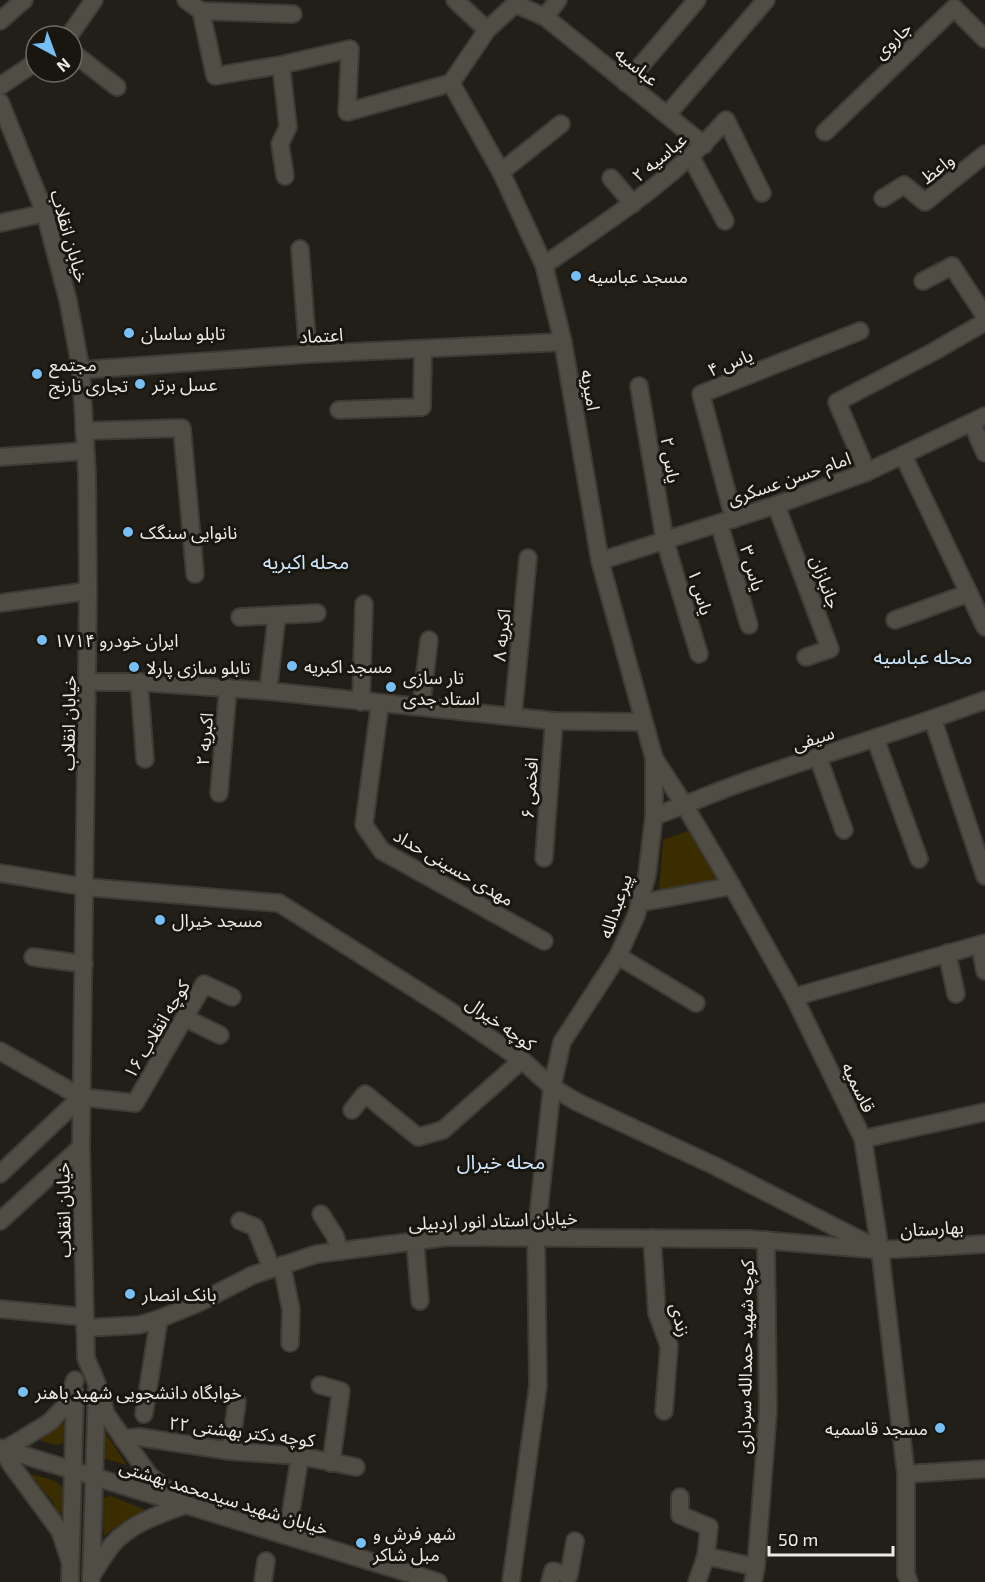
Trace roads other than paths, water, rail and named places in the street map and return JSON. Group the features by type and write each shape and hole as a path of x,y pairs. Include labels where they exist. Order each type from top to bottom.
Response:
{"street":[{"path":"0,21 24,0"},
{"path":"77,24 94,0"},
{"path":"186,0 201,11 294,14"},
{"path":"455,0 487,30"},
{"path":"545,17 558,0"},
{"path":"626,83 697,0"},
{"name":"عباسیه ۲","path":"667,115 766,0"},
{"name":"عباسیه","path":"451,83 487,30 515,4 545,17 705,145"},
{"name":"جاروی","path":"825,132 954,8 985,39"},
{"path":"201,11 215,76 281,65 350,49 347,112 451,83"},
{"path":"84,61 117,87"},
{"path":"281,65 288,128 280,144 285,176"},
{"path":"0,86 24,70"},
{"name":"امیریه","path":"451,83 501,172 544,265 563,342 600,561 643,722"},
{"name":"خیابان انقلاب","path":"0,102 45,213 68,300 81,370 86,451 88,591 86,887 81,1097 86,1358"},
{"name":"عباسیه ۲","path":"544,265 633,204 705,145 726,120 762,193"},
{"path":"501,172 561,124"},
{"name":"واعظ","path":"883,198 904,185 926,202 985,154"},
{"path":"691,157 725,221"},
{"path":"611,178 633,204"},
{"path":"0,223 45,213"},
{"path":"300,249 308,354"},
{"path":"922,281 952,266 985,316"},
{"path":"867,472 837,402 985,322"},
{"name":"یاس ۴","path":"727,521 701,394 860,331"},
{"name":"اعتماد","path":"81,370 308,354 563,342"},
{"path":"339,410 422,407 423,349"},
{"name":"یاس ۲","path":"639,386 665,541"},
{"path":"979,420 985,453"},
{"name":"امام حسن عسکری","path":"600,561 776,505 867,472 979,420"},
{"path":"84,431 183,428 195,574"},
{"path":"0,458 86,451"},
{"path":"903,455 985,627"},
{"name":"جانبازان","path":"776,505 830,649 806,657"},
{"name":"یاس ۳","path":"727,521 749,625"},
{"name":"یاس ۱","path":"665,541 699,654"},
{"name":"اکبریه ۸","path":"513,715 528,558"},
{"path":"0,603 88,591"},
{"path":"895,620 969,593"},
{"path":"361,702 364,604"},
{"path":"240,617 317,613"},
{"path":"268,692 277,615"},
{"path":"421,707 429,640"},
{"path":"88,682 139,682 228,688 513,715 554,721 643,722"},
{"path":"139,682 146,759"},
{"name":"اکبریه ۲","path":"219,794 228,688"},
{"name":"سیفی","path":"654,816 749,780 933,720 985,700"},
{"name":"مهدی حسینی حداد","path":"380,703 364,825 382,851 544,941"},
{"path":"933,720 985,876"},
{"name":"افخمی ۶","path":"544,858 554,721"},
{"name":"پیرعبدالله","path":"511,1582 538,1386 536,1236 552,1087 562,1041 618,956 633,923 647,875 654,816 654,758 643,722"},
{"path":"875,738 919,859"},
{"path":"818,757 844,830"},
{"name":"قاسمیه","path":"654,758 732,886 794,997 863,1139 880,1250 906,1474 906,1574 909,1582"},
{"name":"کوچه خیرال","path":"0,873 86,887 279,903 447,1009 522,1060 552,1087 577,1102 715,1166 880,1250"},
{"path":"639,903 732,886"},
{"path":"794,997 982,944 985,970"},
{"path":"947,953 956,994"},
{"path":"618,956 696,1002"},
{"path":"33,957 84,964"},
{"name":"کوچه انقلاب ۱۶","path":"81,1097 135,1103 204,984 232,997"},
{"path":"185,1018 220,1035"},
{"path":"0,1051 81,1097 0,1174"},
{"path":"352,1110 365,1094 418,1137 442,1130 522,1060"},
{"path":"863,1139 985,1112"},
{"path":"0,1221 81,1147"},
{"path":"321,1214 335,1236 340,1251"},
{"path":"240,1221 255,1227 277,1267 291,1310 290,1343"},
{"name":"خیابان استاد انور اردبیلی","path":"0,1309 85,1322 139,1325 198,1303 253,1275 317,1254 447,1237 536,1236 766,1240 880,1250"},
{"name":"زندی","path":"652,1238 657,1313 669,1346 664,1411"},
{"path":"415,1240 420,1301"},
{"name":"کوچه شهید حمدالله سرداری","path":"754,1574 768,1412 766,1240"},
{"name":"بهارستان","path":"880,1250 985,1244"},
{"path":"144,1414 159,1319"},
{"path":"70,1561 60,1531 2,1449 50,1422 67,1404 86,1358"},
{"path":"86,1358 106,1414 123,1440 149,1475 185,1505 127,1530 112,1545 91,1579"},
{"path":"70,1582 75,1380"},
{"path":"91,1579 97,1384"},
{"path":"320,1385 341,1391 331,1463"},
{"path":"230,1451 237,1402"},
{"name":"کوچه دکتر بهشتی ۲۲","path":"123,1440 139,1437 230,1451 300,1456 356,1467"},
{"name":"خیابان شهید سیدمحمد بهشتی","path":"2,1449 438,1582"},
{"path":"287,1536 300,1456"},
{"path":"906,1474 985,1469"},
{"path":"680,1497 680,1515 708,1527 706,1556 696,1582"},
{"path":"550,1582 553,1571 569,1575 574,1540"},
{"path":"706,1556 754,1574"},
{"path":"263,1582 266,1561"}],"place":[{"name":"مسجد عباسیه","path":"576,276"},
{"name":"تابلو ساسان","path":"129,333"},
{"name":"مجتمع تجاری نارنج","path":"37,374"},
{"name":"عسل برتر","path":"140,384"},
{"name":"نانوایی سنگک","path":"128,532"},
{"name":"ایران خودرو ۱۷۱۴","path":"42,640"},
{"name":"مسجد اکبریه","path":"292,666"},
{"name":"تابلو سازی پارلا","path":"134,667"},
{"name":"تار سازی استاد جدی","path":"391,687"},
{"name":"مسجد خیرال","path":"160,920"},
{"name":"بانک انصار","path":"130,1294"},
{"name":"خوابگاه دانشجویی شهید باهنر","path":"23,1392"},
{"name":"مسجد قاسمیه","path":"940,1428"},
{"name":"شهر فرش و مبل شاکر","path":"361,1543"}],"district":[{"name":"محله اکبریه","path":"306,561"},
{"name":"محله عباسیه","path":"923,656"},
{"name":"محله خیرال","path":"501,1161"}]}
